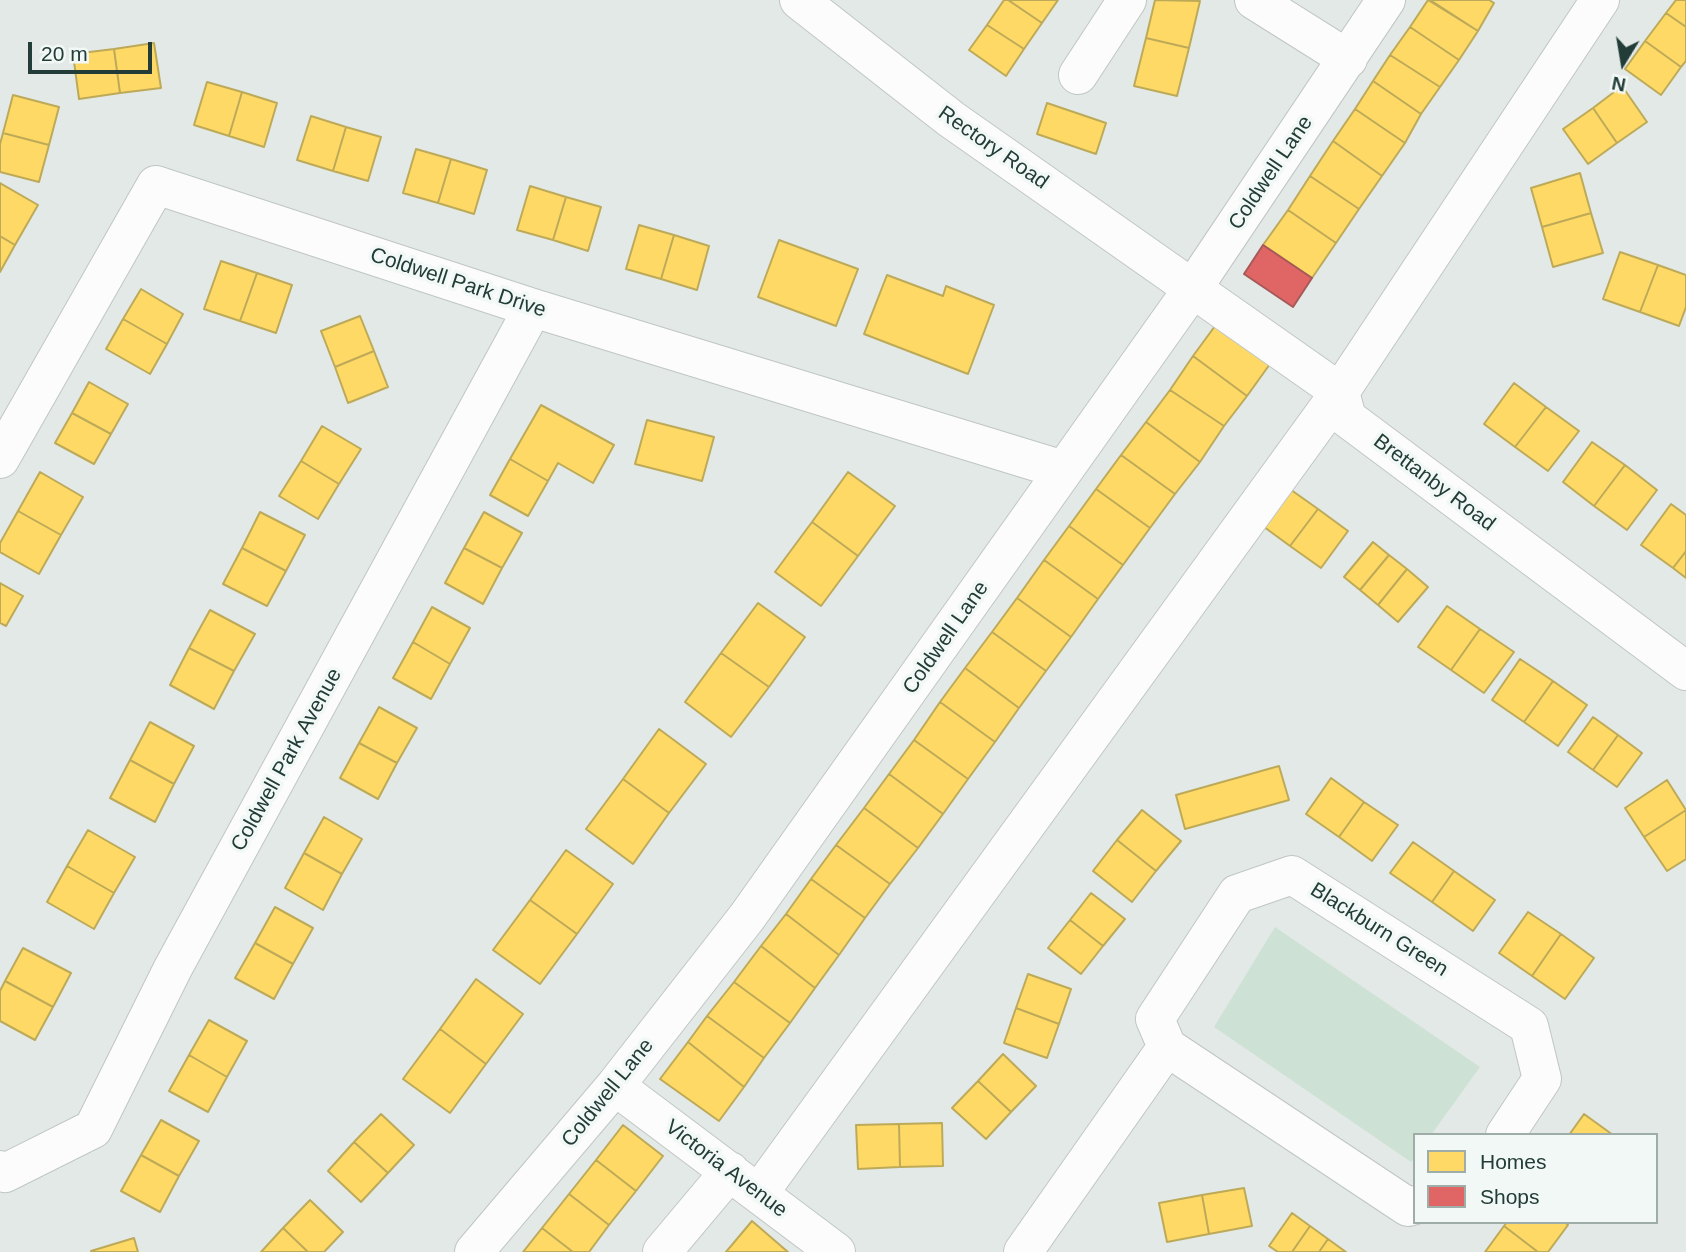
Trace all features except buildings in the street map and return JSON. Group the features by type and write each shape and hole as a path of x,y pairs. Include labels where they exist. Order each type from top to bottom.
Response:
{"street":[{"name":"Rectory Road","path":"799,0 951,119 1194,288"},
{"path":"1078,75 1126,0"},
{"path":"1254,0 1348,58"},
{"name":"Coldwell Lane","path":"474,1252 615,1086 747,917 1194,288 1386,0"},
{"path":"662,1252 744,1182 1340,392 1600,0"},
{"name":"Coldwell Park Drive","path":"0,459 156,185 533,308 1063,470"},
{"name":"Brettanby Road","path":"1194,288 1340,392 1348,418 1686,671"},
{"name":"Coldwell Park Avenue","path":"3,1172 93,1129 173,968 533,308"},
{"name":"Blackburn Green","path":"1167,1047 1155,1019 1237,894 1292,875 1529,1026 1542,1079 1506,1133"},
{"path":"1023,1252 1167,1047 1408,1207 1413,1206"},
{"name":"Victoria Avenue","path":"615,1086 836,1252"}],"green space":[{"path":"1275,927 1480,1067 1432,1133 1413,1133 1411,1162 1214,1027"}]}
